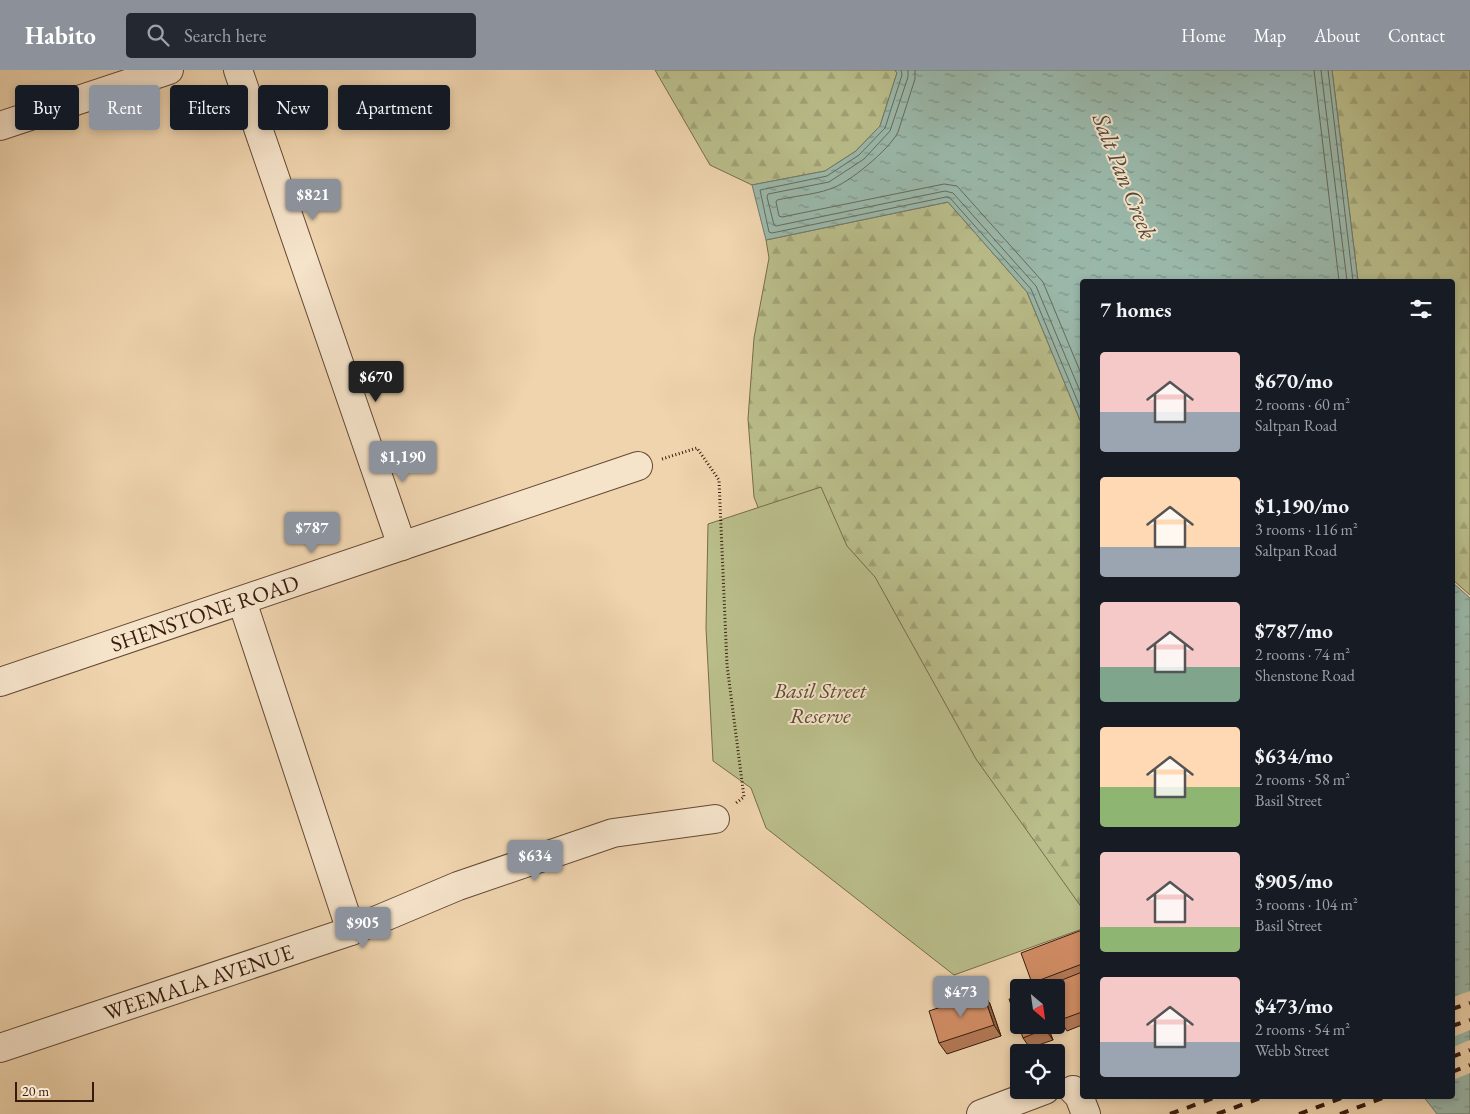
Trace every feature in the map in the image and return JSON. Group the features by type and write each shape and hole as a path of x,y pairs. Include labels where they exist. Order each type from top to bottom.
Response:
{"street":[{"path":"0,126 168,70"},
{"path":"238,70 402,546"},
{"name":"SHENSTONE ROAD","path":"0,682 638,466"},
{"path":"242,601 352,931"},
{"name":"WEEMALA AVENUE","path":"0,1048 352,931 458,886 613,833 715,819"},
{"path":"1071,1087 1080,1099"},
{"path":"981,1114 1021,1099"},
{"path":"1080,1099 1086,1114"}],"path":[{"path":"638,466 697,448 719,480 727,665 744,797 715,819"}],"green space":[{"path":"655,70 895,70 897,73 880,126 856,151 825,171 752,185 710,165"},
{"path":"1332,70 1470,70 1470,595 1455,582 1455,279 1358,279"},
{"path":"948,202 1027,292 1080,420 1080,917 780,563 754,497 748,419 754,338 769,258 766,240"},
{"name":"Basil Street Reserve","path":"821,487 847,546 875,577 976,759 1080,905 1080,930 954,975 766,828 751,788 713,761 706,628 708,524"}],"water":[{"name":"Salt Pan Creek","path":"895,70 1332,70 1358,279 1080,279 1080,420 1027,292 948,202 766,240 752,185 825,171 856,151 880,126 897,73"},
{"path":"1455,585 1470,598 1470,1114 1437,1114 1425,1099 1455,1099"}],"pier":[{"path":"1470,991 1470,1030 1455,1036 1455,996"},
{"path":"1470,1040 1470,1073 1455,1079 1455,1046"}],"building":[{"path":"1080,931 1080,965 1043,979 1031,979 1021,953"},
{"path":"1080,973 1080,1013 1065,1018 1064,979"},
{"path":"983,993 994,1025 939,1043 929,1011"},
{"path":"1022,1034 1033,1034 1023,1038"}],"railway":[{"path":"1455,1008 1470,1003"},
{"path":"1455,1025 1470,1020"},
{"path":"1455,1056 1470,1050"},
{"path":"1455,1071 1470,1065"},
{"path":"1170,1114 1211,1099"},
{"path":"1217,1114 1258,1099"},
{"path":"1299,1114 1339,1099"},
{"path":"1340,1114 1380,1099"}]}
